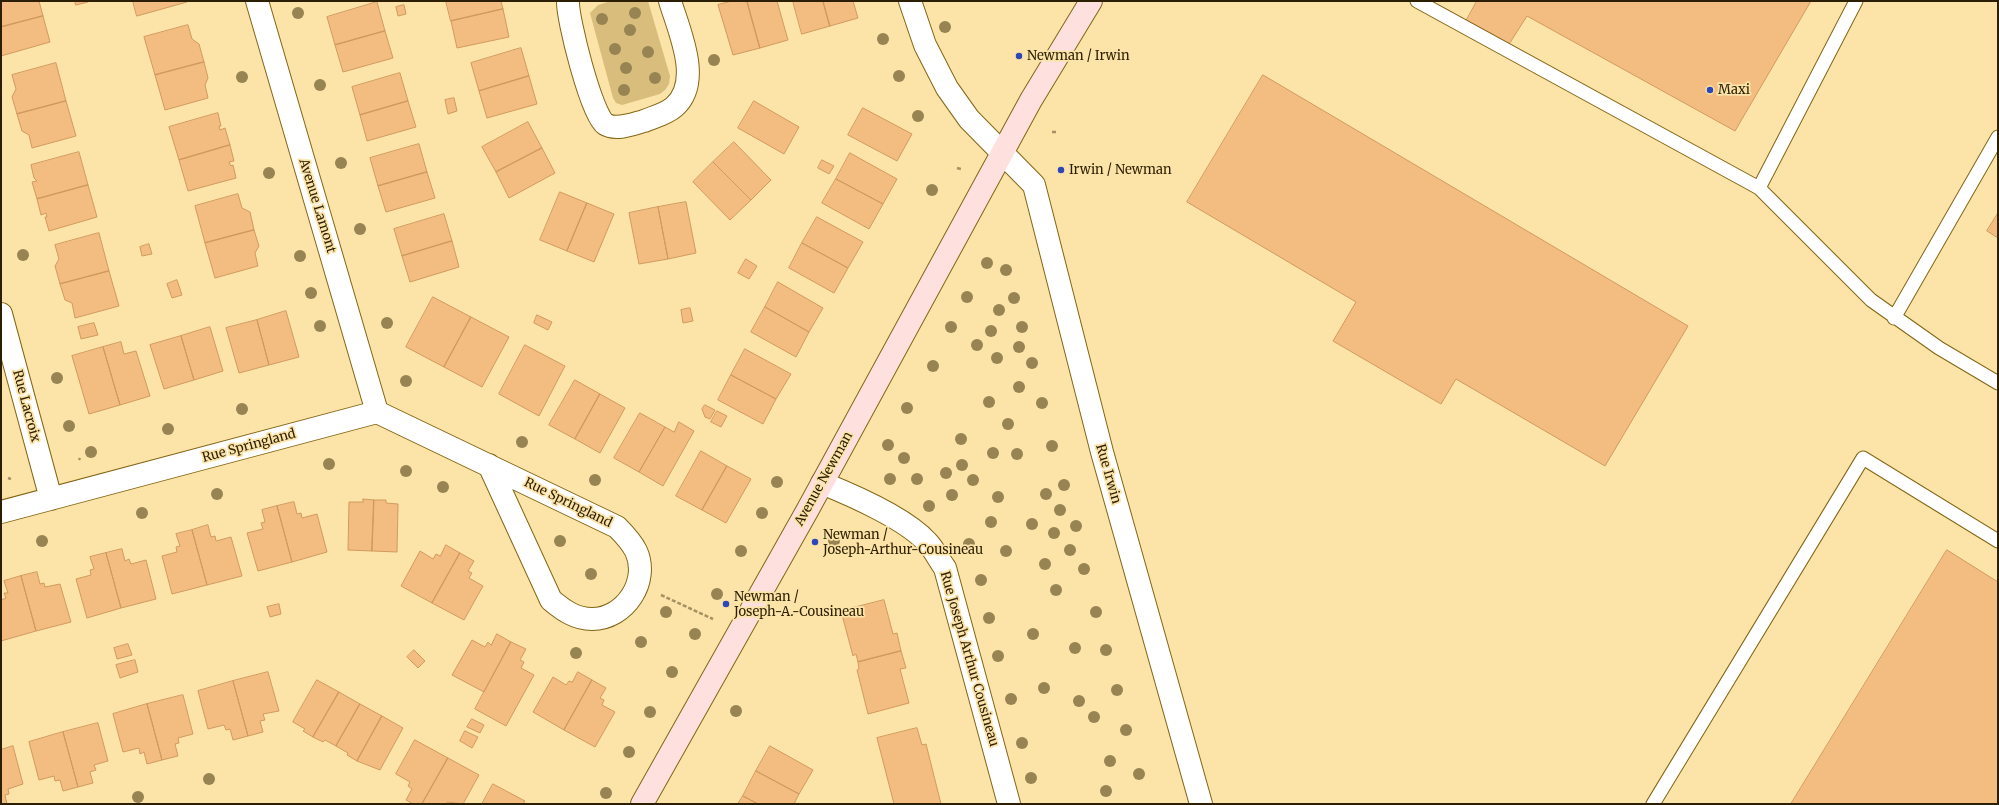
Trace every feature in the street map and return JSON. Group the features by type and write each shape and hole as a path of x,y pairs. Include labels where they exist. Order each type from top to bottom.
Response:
{"street":[{"name":"Avenue Lamont","path":"257,1 377,412"},
{"path":"568,1 567,10 570,26 598,116 606,124 618,127 658,116 674,107 685,92 688,79 686,56 670,1"},
{"name":"Rue Irwin","path":"910,1 926,45 947,88 970,119 1034,186 1102,452 1201,804"},
{"name":"Avenue Newman","path":"642,804 822,482 1031,100 1091,1"},
{"name":"Rue Lacroix","path":"1,314 51,499"},
{"name":"Rue Springland","path":"1,512 377,412 489,465 617,527 631,542 638,558 640,571 638,585 629,601 614,614 592,620 567,613 551,600 489,465"},
{"name":"Rue Joseph Arthur Cousineau","path":"822,482 857,498 904,524 927,542 945,568 1009,804"}],"lane":[{"path":"1417,1 1759,188 1871,300 1894,318 1939,348 1998,384"},
{"path":"1759,188 1856,1"},
{"path":"1894,318 1998,137"},
{"path":"1653,804 1863,458 1998,541"}],"path":[{"path":"957,168 961,169"},
{"path":"660,595 713,619"}],"shaded area":[{"path":"611,1 648,1 670,76 669,84 660,94 622,105 616,103 613,98 590,13 598,5"}],"building":[{"path":"1,1 39,1 43,16 1,27"},
{"path":"75,1 87,1 88,2 76,5"},
{"path":"133,1 187,1 187,2 137,16"},
{"path":"446,1 501,1 503,9 451,21"},
{"path":"732,1 747,1 760,48 733,55 718,5"},
{"path":"747,1 777,1 788,40 760,48"},
{"path":"793,1 823,1 830,26 802,34"},
{"path":"823,1 853,1 858,18 830,26"},
{"name":"Maxi","path":"1477,1 1811,1 1735,131 1527,16 1506,49 1464,25"},
{"path":"377,2 385,31 335,45 327,17"},
{"path":"404,5 406,14 398,16 396,7"},
{"path":"503,9 509,37 457,48 451,21"},
{"path":"43,16 50,42 1,56 1,27"},
{"path":"188,25 192,39 199,44 204,62 155,75 144,37"},
{"path":"385,31 393,58 343,72 335,45"},
{"path":"521,48 529,76 479,91 471,63"},
{"path":"204,62 208,78 205,85 208,98 165,110 155,75"},
{"path":"56,63 66,101 17,114 12,97 16,89 12,75"},
{"path":"400,73 408,101 360,115 352,87"},
{"path":"1263,75 1688,326 1605,466 1456,379 1441,404 1333,341 1356,302 1187,202"},
{"path":"529,76 537,104 487,118 479,91"},
{"path":"454,98 457,111 448,114 445,100"},
{"path":"66,101 76,136 32,148 29,135 22,131 17,114"},
{"path":"408,101 416,127 367,141 360,115"},
{"path":"754,101 799,127 784,154 738,128"},
{"path":"863,108 912,134 897,161 848,135"},
{"path":"218,113 221,126 219,126 220,130 225,128 230,145 179,160 169,127"},
{"path":"528,122 542,148 496,172 482,147"},
{"path":"734,142 771,180 751,200 713,162"},
{"path":"419,144 427,172 378,186 370,158"},
{"path":"230,145 234,161 229,162 231,166 233,165 236,178 188,191 179,160"},
{"path":"542,148 555,173 509,198 496,172"},
{"path":"79,152 88,185 37,199 32,182 37,181 34,178 31,165"},
{"path":"850,153 897,179 883,204 836,179"},
{"path":"822,160 834,166 829,174 818,168"},
{"path":"713,162 751,200 730,220 693,182"},
{"path":"427,172 435,198 386,212 378,186"},
{"path":"836,179 883,204 869,229 822,203"},
{"path":"88,185 97,217 49,231 45,217 47,217 46,213 41,215 37,199"},
{"path":"560,192 587,203 567,251 540,240"},
{"path":"238,194 242,208 250,212 254,230 205,243 195,206"},
{"path":"686,202 696,253 668,259 658,207"},
{"path":"587,203 614,214 594,262 567,251"},
{"path":"658,207 668,259 639,264 629,213"},
{"path":"1998,213 1998,238 1987,231"},
{"path":"444,214 452,241 402,256 394,229"},
{"path":"817,217 863,242 848,268 802,243"},
{"path":"254,230 259,246 255,253 258,266 215,278 205,243"},
{"path":"99,233 109,271 60,284 55,266 59,259 55,245"},
{"path":"452,241 459,267 410,282 402,256"},
{"path":"802,243 848,268 834,293 789,268"},
{"path":"149,244 152,254 142,256 140,247"},
{"path":"746,259 757,266 749,279 738,273"},
{"path":"109,271 119,306 75,318 72,303 65,300 60,284"},
{"path":"177,280 182,295 172,298 167,284"},
{"path":"778,282 823,308 809,332 765,307"},
{"path":"433,297 471,317 444,367 406,347"},
{"path":"765,307 809,332 796,357 751,332"},
{"path":"690,308 693,321 683,323 681,310"},
{"path":"286,311 299,357 269,365 257,320"},
{"path":"537,315 552,322 548,330 534,323"},
{"path":"471,317 509,337 482,387 444,367"},
{"path":"257,320 269,365 239,373 226,328"},
{"path":"94,323 98,335 81,339 78,327"},
{"path":"210,327 223,371 194,380 181,336"},
{"path":"181,336 194,380 164,389 150,345"},
{"path":"121,342 124,354 136,351 150,396 120,405 103,347"},
{"path":"525,345 565,366 539,416 499,394"},
{"path":"103,347 120,405 89,414 72,356"},
{"path":"745,349 791,374 776,399 731,375"},
{"path":"731,375 776,399 763,424 718,400"},
{"path":"575,380 600,394 575,439 549,425"},
{"path":"600,394 625,408 600,453 575,439"},
{"path":"705,405 715,410 710,419 705,417 702,409"},
{"path":"717,411 727,416 721,427 711,422"},
{"path":"640,413 665,427 639,472 614,458"},
{"path":"679,422 694,431 663,486 639,472 665,427 674,432"},
{"path":"701,451 727,466 702,510 676,496"},
{"path":"727,466 751,479 726,523 702,510"},
{"path":"363,499 374,500 372,551 348,550 349,502 363,502"},
{"path":"374,500 386,500 386,503 398,504 397,552 372,551"},
{"path":"294,502 297,514 301,513 302,518 317,514 327,552 292,562 277,506"},
{"path":"277,506 292,562 258,571 247,533 263,529 261,523 265,522 262,510"},
{"path":"208,525 211,537 215,536 216,541 231,537 242,576 207,585 192,530"},
{"path":"192,530 207,585 172,594 162,556 177,552 176,547 180,546 176,534"},
{"path":"446,545 460,553 432,603 401,586 420,551 433,559 436,554 440,556"},
{"path":"122,549 125,561 129,559 131,564 146,560 156,599 121,608 106,553"},
{"path":"1947,550 1998,582 1998,804 1791,804"},
{"path":"106,553 121,608 87,618 76,579 91,575 90,570 94,569 90,557"},
{"path":"460,553 474,561 468,571 472,573 469,578 483,586 464,620 432,603"},
{"path":"37,572 40,584 44,583 45,587 60,584 71,622 36,631 21,576"},
{"path":"21,576 36,631 1,641 1,600 6,598 4,593 8,593 4,581"},
{"path":"884,600 893,634 897,633 901,651 858,662 856,654 853,656 841,611"},
{"path":"279,604 281,614 270,617 267,607"},
{"path":"497,634 511,642 484,692 452,675 472,640 485,647 488,642 491,645"},
{"path":"511,642 526,649 520,660 524,662 521,668 534,675 506,726 475,709"},
{"path":"128,644 132,655 117,659 114,648"},
{"path":"414,650 425,661 418,668 407,657"},
{"path":"901,651 906,668 900,669 909,703 868,714 857,670 859,669 858,662"},
{"path":"135,660 138,672 120,678 116,665"},
{"path":"268,672 279,711 263,714 265,720 260,721 263,732 248,736 233,681"},
{"path":"578,672 592,680 564,730 533,712 553,677 566,685 569,681 572,682"},
{"path":"317,680 339,692 313,737 303,731 305,729 293,722"},
{"path":"592,680 606,688 600,698 604,700 602,705 615,712 595,747 564,730"},
{"path":"233,681 248,736 233,740 230,729 226,730 224,725 208,729 198,691"},
{"path":"339,692 360,704 336,746 325,740 323,742 313,737"},
{"path":"183,695 193,734 178,738 179,743 175,744 178,756 162,760 147,704"},
{"path":"147,704 162,760 147,764 144,752 140,754 139,748 123,752 113,714"},
{"path":"360,704 382,716 357,761 347,755 348,753 336,746"},
{"path":"382,716 403,728 380,770 357,761"},
{"path":"472,719 484,725 480,733 467,727"},
{"path":"98,723 108,761 94,765 96,770 90,772 93,783 78,787 63,732"},
{"path":"917,728 922,745 926,744 941,804 894,804 877,738"},
{"path":"465,731 478,737 472,748 460,741"},
{"path":"63,732 78,787 63,791 60,780 55,781 54,776 39,780 29,742"},
{"path":"415,740 448,758 422,804 413,804 406,800 412,789 408,786 410,782 396,774"},
{"path":"13,746 23,784 8,789 9,794 5,795 7,804 1,804 1,750"},
{"path":"770,746 813,770 799,794 756,771"},
{"path":"448,758 479,775 463,804 447,802 446,804 422,804"},
{"path":"756,771 799,794 794,804 758,804 743,796"},
{"path":"493,784 525,801 523,804 482,804"},
{"path":"743,796 758,804 738,804"}],"place":[{"name":"Newman / Irwin","path":"1019,56"},
{"name":"Maxi","path":"1710,90"},
{"name":"Irwin / Newman","path":"1061,170"},
{"name":"Newman / Joseph-Arthur-Cousineau","path":"815,542"},
{"name":"Newman / Joseph-A.-Cousineau","path":"726,604"}]}
